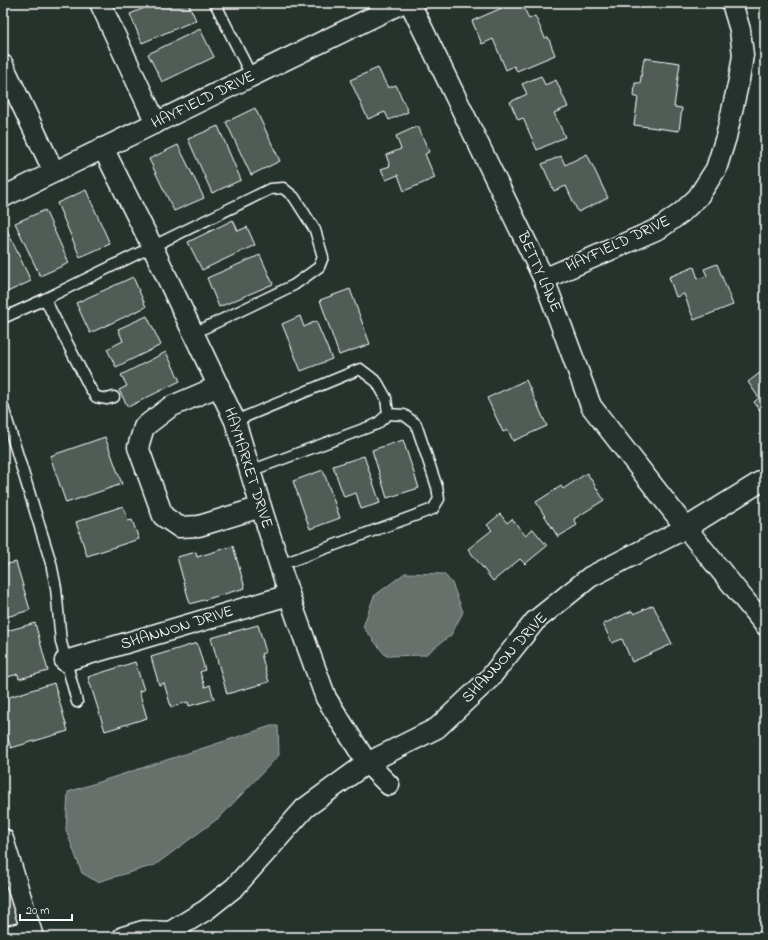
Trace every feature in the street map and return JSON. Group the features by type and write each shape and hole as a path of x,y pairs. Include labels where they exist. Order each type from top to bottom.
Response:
{"street":[{"path":"100,3 156,123"},
{"name":"HAYFIELD DRIVE","path":"3,197 402,3"},
{"name":"BETTY LANE","path":"410,3 544,279 591,406 686,528 765,625"},
{"name":"HAYFIELD DRIVE","path":"544,279 660,228 681,213 698,197 716,169 726,137 739,80 743,55 740,30 732,3"},
{"path":"3,65 54,172"},
{"name":"HAYMARKET DRIVE","path":"103,148 152,246 235,421 289,595 326,698 366,763 389,785"},
{"path":"219,386 170,407 144,427 138,447 163,516 179,527 199,526 261,507"},
{"name":"SHANNON DRIVE","path":"123,937 143,931 168,935 206,910 235,887 305,808 366,763 437,728 489,679 535,621 590,577 686,528 765,479"},
{"name":"SHANNON DRIVE","path":"65,661 289,595"},
{"path":"3,839 32,931"}],"lane":[{"path":"215,3 252,77"},
{"path":"3,318 270,189 283,188 294,198 314,230 323,257 319,267 294,285 194,334"},
{"path":"45,299 96,397 107,399 114,397"},
{"path":"235,421 360,369 377,382 386,398 388,414"},
{"path":"3,407 51,563 56,588 61,642 77,702"},
{"path":"250,471 377,424 388,414 404,415 416,424 437,487 439,499 433,508 280,565"},
{"path":"3,932 32,931"}],"shaded area":[{"path":"405,573 444,574 452,583 463,612 451,635 425,655 386,656 363,627 374,596"},
{"path":"271,726 278,726 279,755 220,817 155,865 97,882 82,873 66,830 68,792"},
{"path":"3,846 31,937 3,937"}],"building":[{"path":"156,3 188,3 196,20 142,43 130,14"},
{"path":"513,3 522,3 529,19 535,16 545,38 548,37 555,55 517,71 514,66 506,70 493,39 482,44 472,21"},
{"path":"200,29 214,57 162,82 148,54"},
{"path":"644,58 680,63 674,107 682,108 679,131 634,125 638,97 634,97 635,83 640,83"},
{"path":"378,68 388,88 396,85 408,112 389,120 385,112 368,119 350,80"},
{"path":"541,76 545,85 556,80 568,107 554,113 565,137 537,150 523,118 518,120 510,102 527,94 522,84"},
{"path":"255,108 280,161 251,175 226,122"},
{"path":"218,126 241,180 212,193 188,139"},
{"path":"418,126 429,152 425,154 435,178 404,191 398,175 386,180 381,169 390,166 386,155 401,149 396,136"},
{"path":"178,145 204,198 174,211 149,159"},
{"path":"587,154 608,198 578,212 566,186 554,191 542,164 561,156 565,165"},
{"path":"86,190 110,244 80,257 57,203"},
{"path":"45,210 69,263 40,276 15,223"},
{"path":"233,220 238,231 247,227 255,245 202,270 188,242"},
{"path":"6,228 31,281 3,294 3,230"},
{"path":"260,255 273,284 219,307 207,278"},
{"path":"717,264 733,305 694,320 684,294 676,297 669,277 694,267 698,279 707,276 704,269"},
{"path":"133,277 146,307 90,333 76,303"},
{"path":"350,289 370,344 339,355 320,300"},
{"path":"147,316 161,345 116,367 107,349 123,341 118,329"},
{"path":"300,316 304,327 316,321 332,359 301,371 282,324"},
{"path":"166,352 180,381 128,407 119,390 127,386 121,375"},
{"path":"765,369 765,417 754,402 759,398 748,382"},
{"path":"526,380 547,426 513,441 508,430 503,432 487,398"},
{"path":"105,437 122,484 66,503 50,456"},
{"path":"403,440 419,488 387,498 372,450"},
{"path":"364,456 380,503 361,509 356,493 344,497 333,466"},
{"path":"323,470 340,518 310,529 293,481"},
{"path":"587,473 604,500 574,519 577,525 558,537 536,502 561,486 563,489"},
{"path":"123,506 128,521 132,520 139,539 87,556 76,522"},
{"path":"500,514 507,523 512,519 525,535 533,529 547,546 525,564 520,559 493,581 468,549 492,530 487,525"},
{"path":"233,546 245,588 190,604 177,557 196,552 197,557"},
{"path":"16,562 30,610 3,618 3,565"},
{"path":"653,605 672,644 632,662 622,639 612,643 603,624 632,611 634,614"},
{"path":"35,623 48,671 19,679 18,674 4,678 5,684 3,684 3,632"},
{"path":"258,625 266,652 261,654 269,682 227,694 211,638"},
{"path":"197,643 205,670 200,672 205,687 210,685 214,699 189,706 188,702 171,707 164,683 159,685 151,657"},
{"path":"135,662 144,690 139,691 147,718 105,731 88,677"},
{"path":"54,683 68,731 11,748 3,724 3,699"}]}
